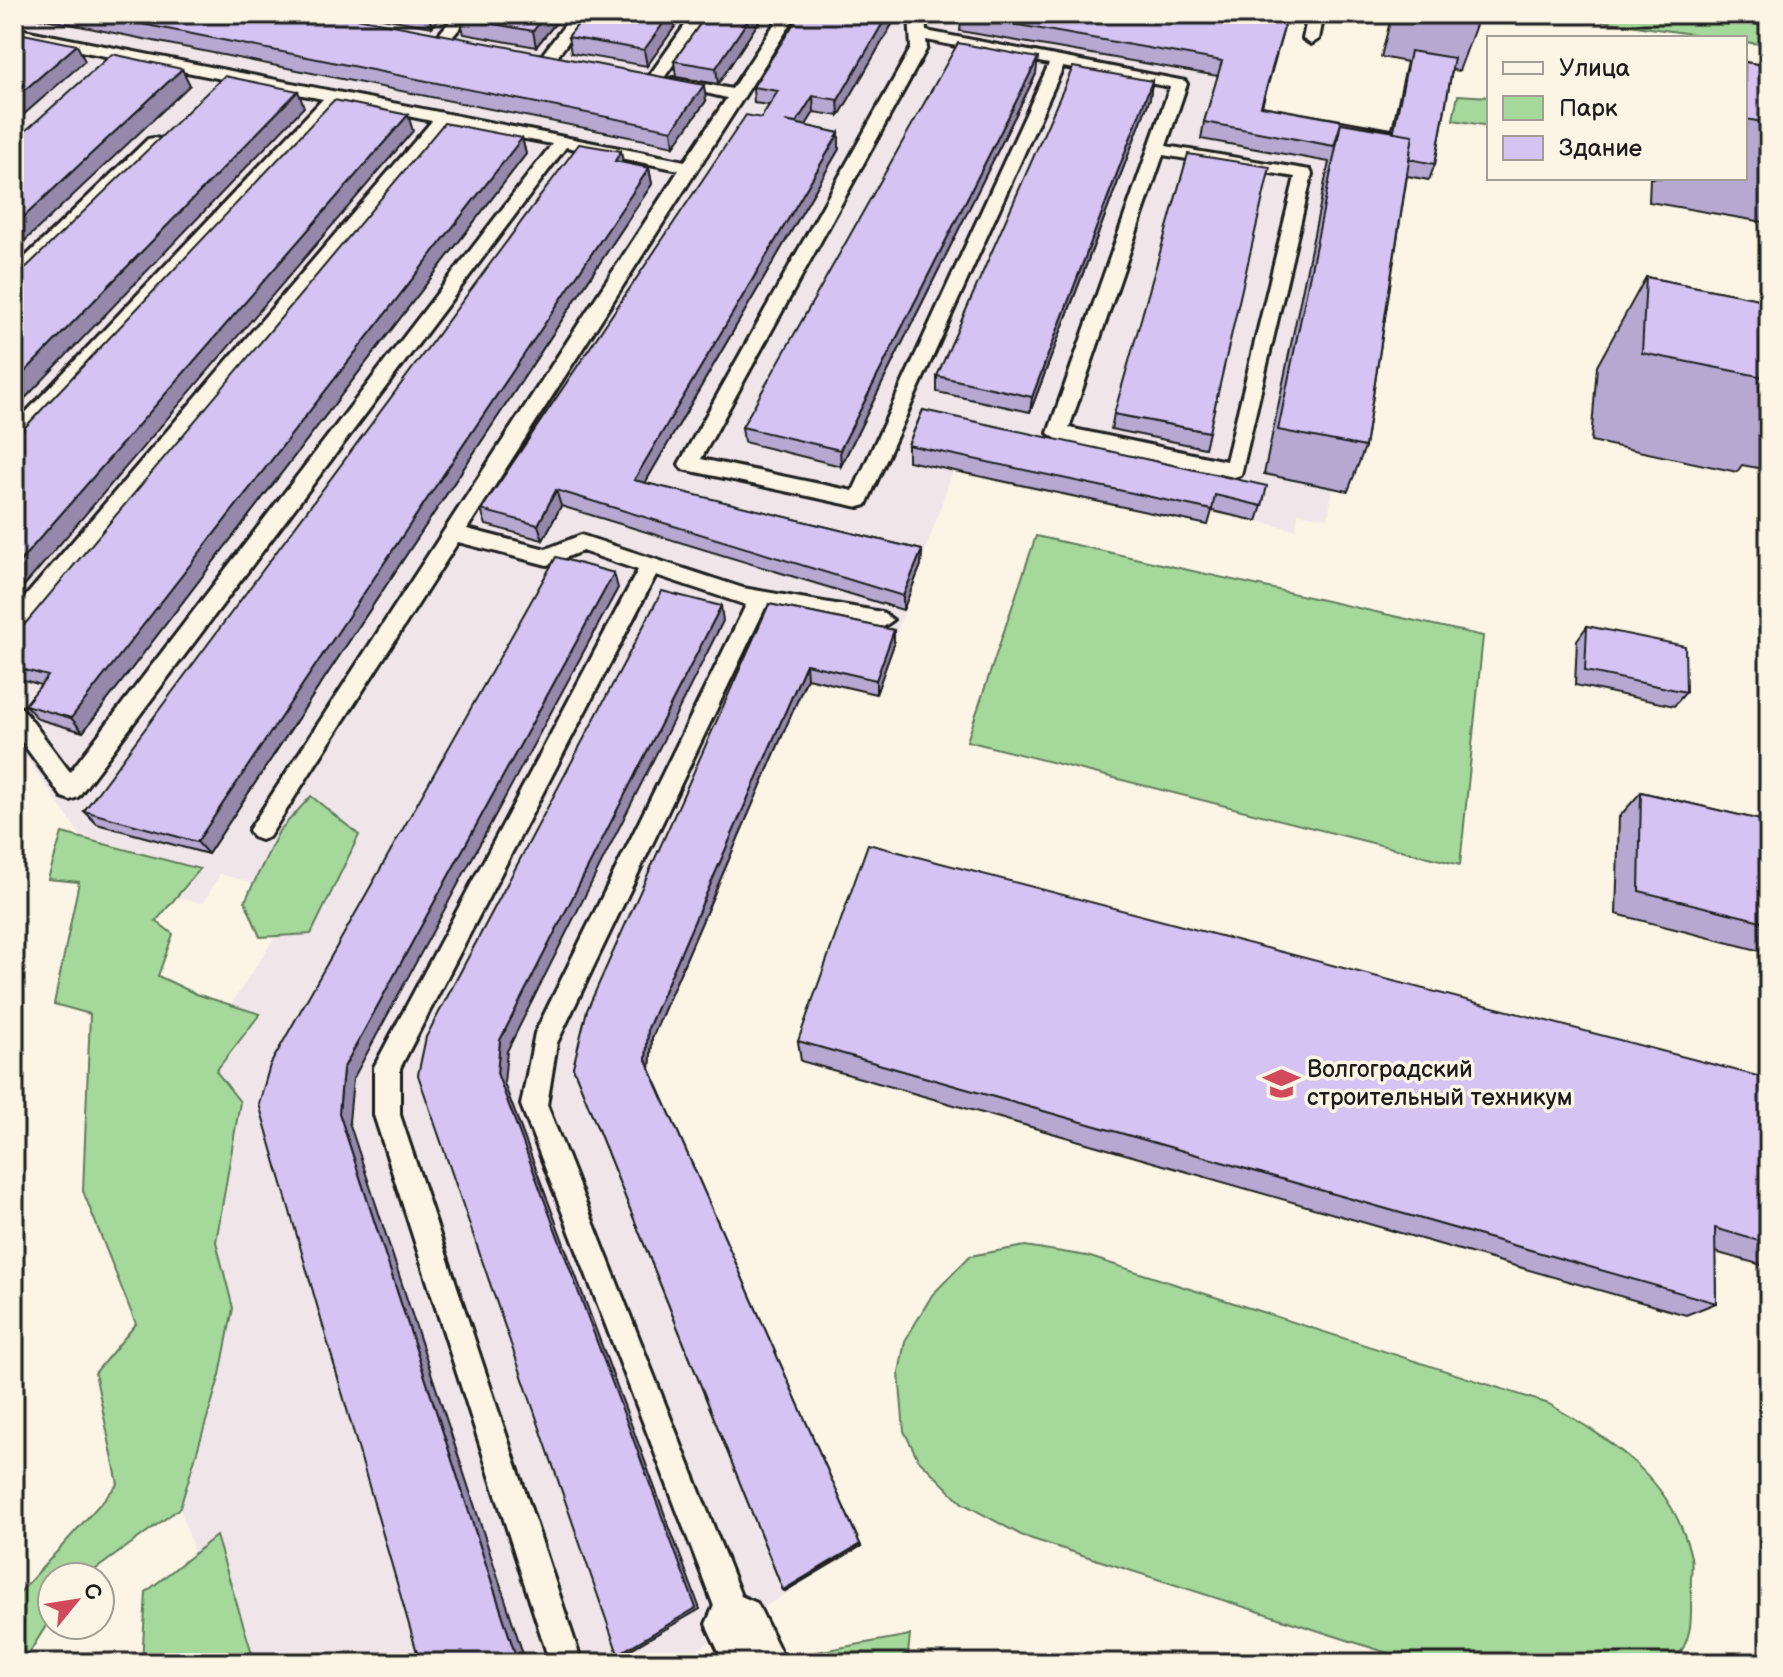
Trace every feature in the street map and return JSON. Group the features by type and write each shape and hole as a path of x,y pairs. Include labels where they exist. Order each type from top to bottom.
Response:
{"lane":[{"path":"442,39 464,14"},
{"path":"547,59 581,14"},
{"path":"701,14 647,78 736,95"},
{"path":"261,830 789,14"},
{"path":"917,14 919,48 689,464 859,500 1058,61"},
{"path":"1311,39 1316,14"},
{"path":"14,33 113,59 219,80 334,97 690,167"},
{"path":"918,34 1179,84 1156,149 1058,433 1234,470 1304,174 1156,149"},
{"path":"14,437 334,97"},
{"path":"15,625 443,118"},
{"path":"14,278 169,128"},
{"path":"14,714 70,790 562,142"},
{"path":"453,533 547,557 581,543 759,599 882,620"},
{"path":"566,1663 387,1115 387,1067 650,566"},
{"path":"746,1644 534,1105 544,1042 759,599"}],"shaded area":[{"path":"14,14 1288,14 1257,122 1389,145 1405,67 1448,74 1429,180 1328,162 1264,473 1333,488 1328,518 1298,513 1296,530 1211,511 1208,525 953,471 876,694 807,679 652,1038 650,1070 861,1546 677,1663 229,1663 180,1508 220,1375 176,1088 290,914 249,882 220,874 203,903 179,898 200,869 81,836 14,741"}],"green space":[{"path":"1553,14 1686,14 1769,26 1769,45 1747,42 1747,36 1705,36"},
{"path":"1458,95 1487,97 1487,126 1453,120"},
{"path":"1036,536 1483,636 1460,865 967,741"},
{"path":"311,796 359,835 311,934 260,937 245,901 279,831"},
{"path":"62,833 200,869 156,921 173,934 158,976 196,994 260,1014 216,1071 240,1102 216,1242 233,1308 220,1375 180,1508 107,1561 48,1561 118,1484 95,1373 136,1324 83,1191 90,1014 54,1004 79,882 48,879"},
{"path":"1025,1246 1087,1256 1549,1404 1573,1418 1637,1465 1670,1505 1682,1530 1692,1561 1690,1627 1674,1663 1419,1663 1023,1536 962,1503 918,1459 904,1431 899,1373 905,1341 932,1295 970,1256"},
{"path":"216,1536 255,1663 142,1663 146,1592"},
{"path":"36,1575 37,1641 23,1663 14,1663 14,1599"},
{"path":"910,1635 907,1663 813,1663 811,1653"}],"building":[{"path":"92,14 336,14 704,85 672,130"},
{"path":"463,14 546,14 533,31 460,18"},
{"path":"586,14 670,14 644,50 568,37"},
{"path":"707,14 752,14 716,68 674,61"},
{"path":"800,14 888,14 838,100 813,96 796,123 785,121 839,133 634,480 922,550 903,596 556,490 538,525 481,510 746,115 761,118 778,91 753,87"},
{"path":"962,14 1288,14 1261,106 1394,130 1410,51 1454,58 1435,164 1409,159 1413,135 1341,123 1334,146 1204,122 1222,61"},
{"path":"14,32 77,45 14,99"},
{"path":"958,43 1038,58 840,450 742,427"},
{"path":"112,54 182,69 14,226 14,141"},
{"path":"1747,62 1769,66 1769,123 1747,119"},
{"path":"1073,67 1152,81 1032,397 937,376"},
{"path":"224,76 298,91 14,383 14,279"},
{"path":"334,100 408,115 14,568 14,439"},
{"path":"444,123 522,138 71,718 25,705 48,676 14,667 14,637"},
{"path":"1341,123 1413,135 1365,447 1278,430"},
{"path":"579,144 621,151 615,161 649,168 197,842 84,811"},
{"path":"1188,154 1270,167 1209,432 1114,414"},
{"path":"1646,277 1769,301 1769,378 1642,353"},
{"path":"923,410 1267,486 1262,506 1215,495 1212,510 908,445"},
{"path":"556,557 614,573 343,1069 339,1113 518,1663 420,1663 259,1104 270,1065"},
{"path":"662,591 721,606 500,1040 497,1073 696,1608 618,1654 418,1075 426,1037"},
{"path":"769,604 894,630 876,680 806,664 648,1028 646,1060 860,1544 783,1590 573,1067 587,1010"},
{"path":"1587,626 1685,646 1686,692 1585,671"},
{"path":"1641,792 1769,822 1769,923 1639,891"},
{"name":"Волгоградский строительный техникум","path":"868,844 1769,1079 1769,1244 1715,1228 1716,1303 798,1041"}],"place":[{"name":"Волгоградский строительный техникум","path":"1281,1083"}]}
